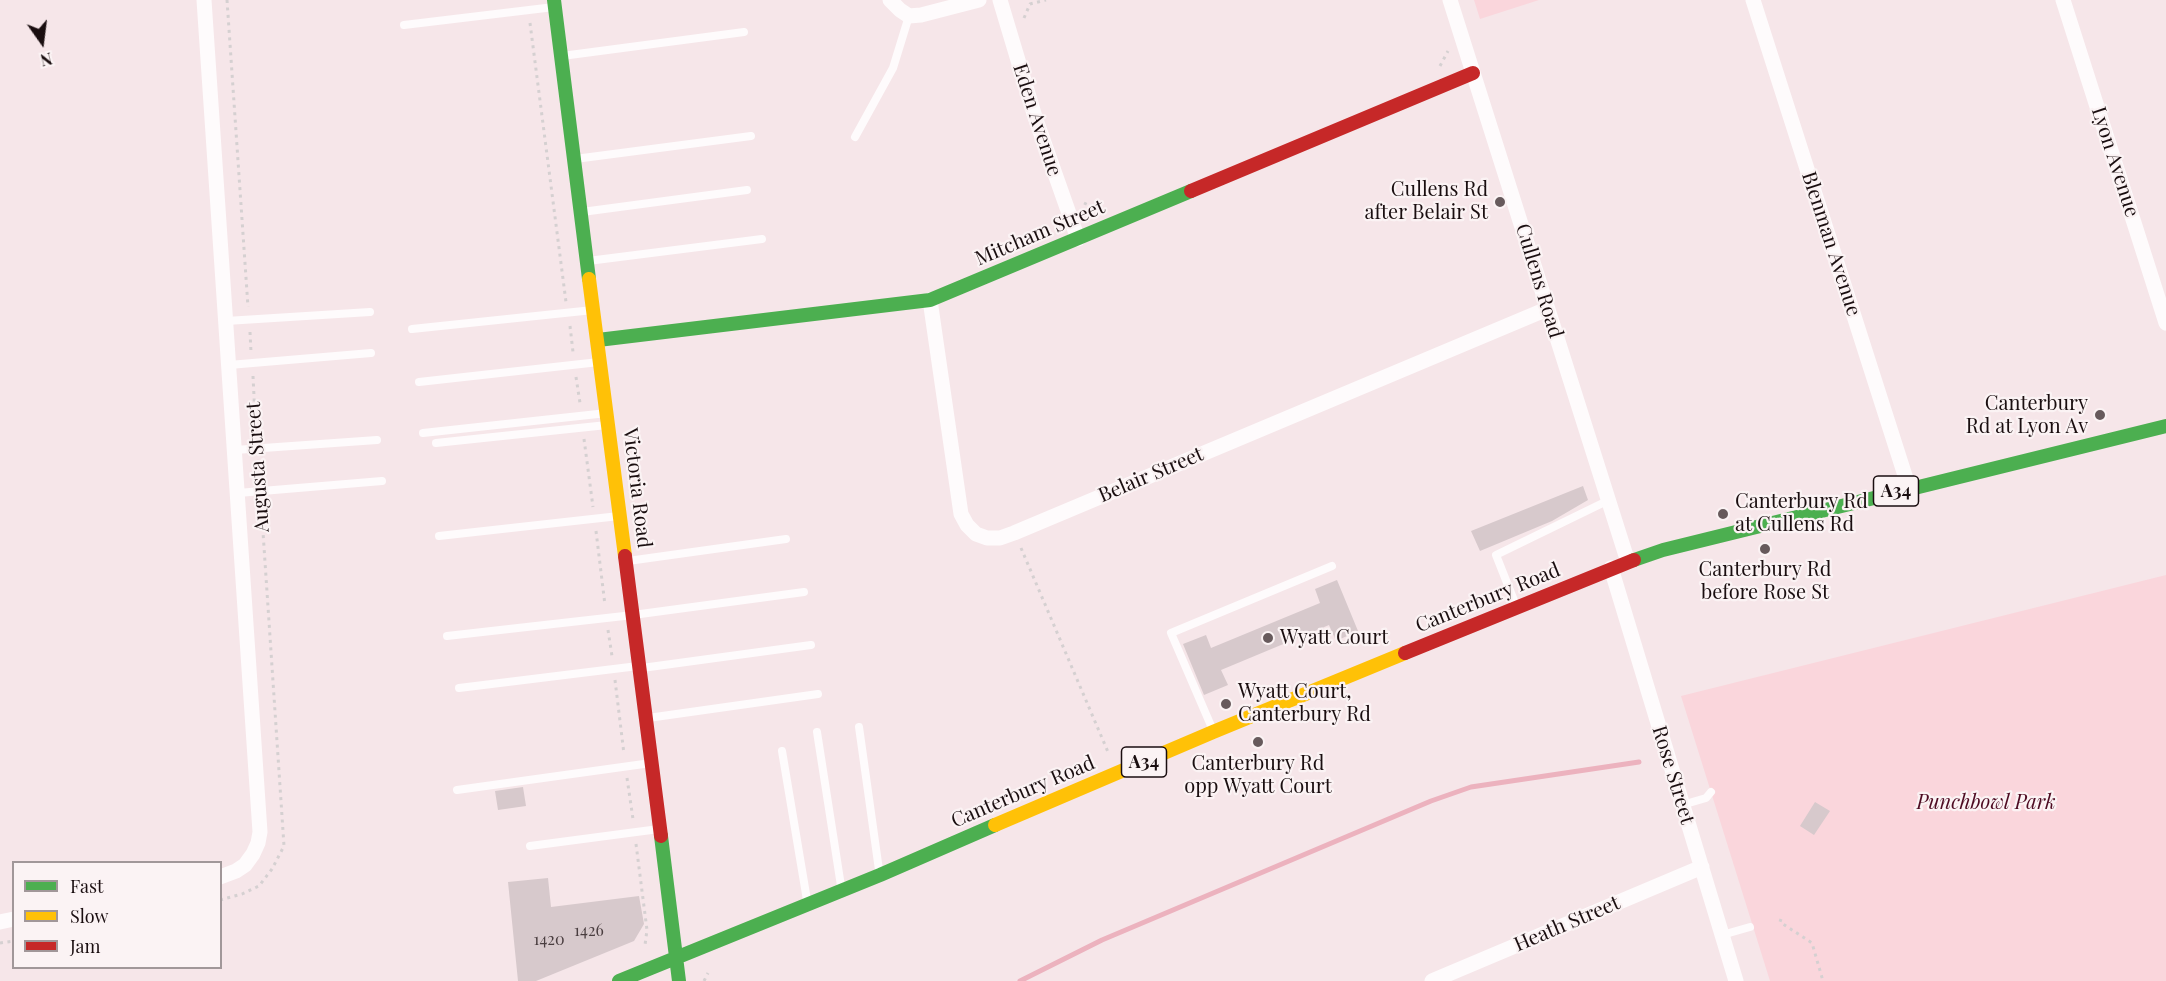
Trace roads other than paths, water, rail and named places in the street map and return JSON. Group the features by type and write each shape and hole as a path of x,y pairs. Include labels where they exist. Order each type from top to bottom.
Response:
{"main road":[{"name":"Victoria Road","path":"555,3 679,981"},
{"name":"Mitcham Street","path":"598,340 930,300 1473,73"},
{"name":"Canterbury Road","path":"619,981 1611,568 1663,550 2166,426"}],"street":[{"name":"Augusta Street","path":"204,0 260,832 258,843 245,865 236,872 222,876"},
{"path":"890,0 909,16 979,0"},
{"name":"Eden Avenue","path":"1000,0 1035,117 1078,239"},
{"name":"Cullens Road","path":"1450,0 1628,562"},
{"name":"Blenman Avenue","path":"1754,0 1909,488"},
{"name":"Lyon Avenue","path":"2063,0 2166,323"},
{"name":"Belair Street","path":"930,300 962,514 967,525 976,534 987,538 1000,538 1014,533 1547,309"},
{"name":"Rose Street","path":"1611,568 1736,981"},
{"name":"Heath Street","path":"1432,981 1702,867"}],"lane":[{"path":"404,25 529,10 555,3"},
{"path":"855,137 893,68 909,16"},
{"path":"561,56 744,32"},
{"path":"574,159 752,136"},
{"path":"582,212 747,190"},
{"path":"588,261 762,239"},
{"path":"412,329 594,310"},
{"path":"226,321 370,312"},
{"path":"229,365 371,353"},
{"path":"419,382 601,362"},
{"path":"423,433 581,416 608,419"},
{"path":"436,442 583,427 608,419"},
{"path":"235,450 377,440"},
{"path":"238,493 382,481"},
{"path":"1517,607 1496,555 1609,500"},
{"path":"439,536 621,516"},
{"path":"626,561 786,539"},
{"path":"1213,732 1171,633 1332,566"},
{"path":"447,636 633,615 804,592"},
{"path":"459,688 811,645"},
{"path":"647,718 818,694"},
{"path":"859,727 880,874"},
{"path":"817,732 842,890"},
{"path":"782,752 808,904"},
{"path":"457,790 652,762"},
{"path":"1682,805 1706,798 1711,792"},
{"path":"530,846 661,829"},
{"path":"1722,935 1750,927"}],"waterway":[{"path":"1020,981 1102,940 1431,801 1471,787 1639,762"}],"place":[{"name":"Cullens Rd after Belair St","path":"1500,202"},
{"name":"Canterbury Rd at Lyon Av","path":"2100,415"},
{"name":"Canterbury Rd at Cullens Rd","path":"1723,514"},
{"name":"Canterbury Rd before Rose St","path":"1765,549"},
{"name":"Wyatt Court","path":"1268,638"},
{"name":"Wyatt Court, Canterbury Rd","path":"1226,704"},
{"name":"Canterbury Rd opp Wyatt Court","path":"1258,742"}],"park label":[{"name":"Punchbowl Park","path":"1986,803"}]}
